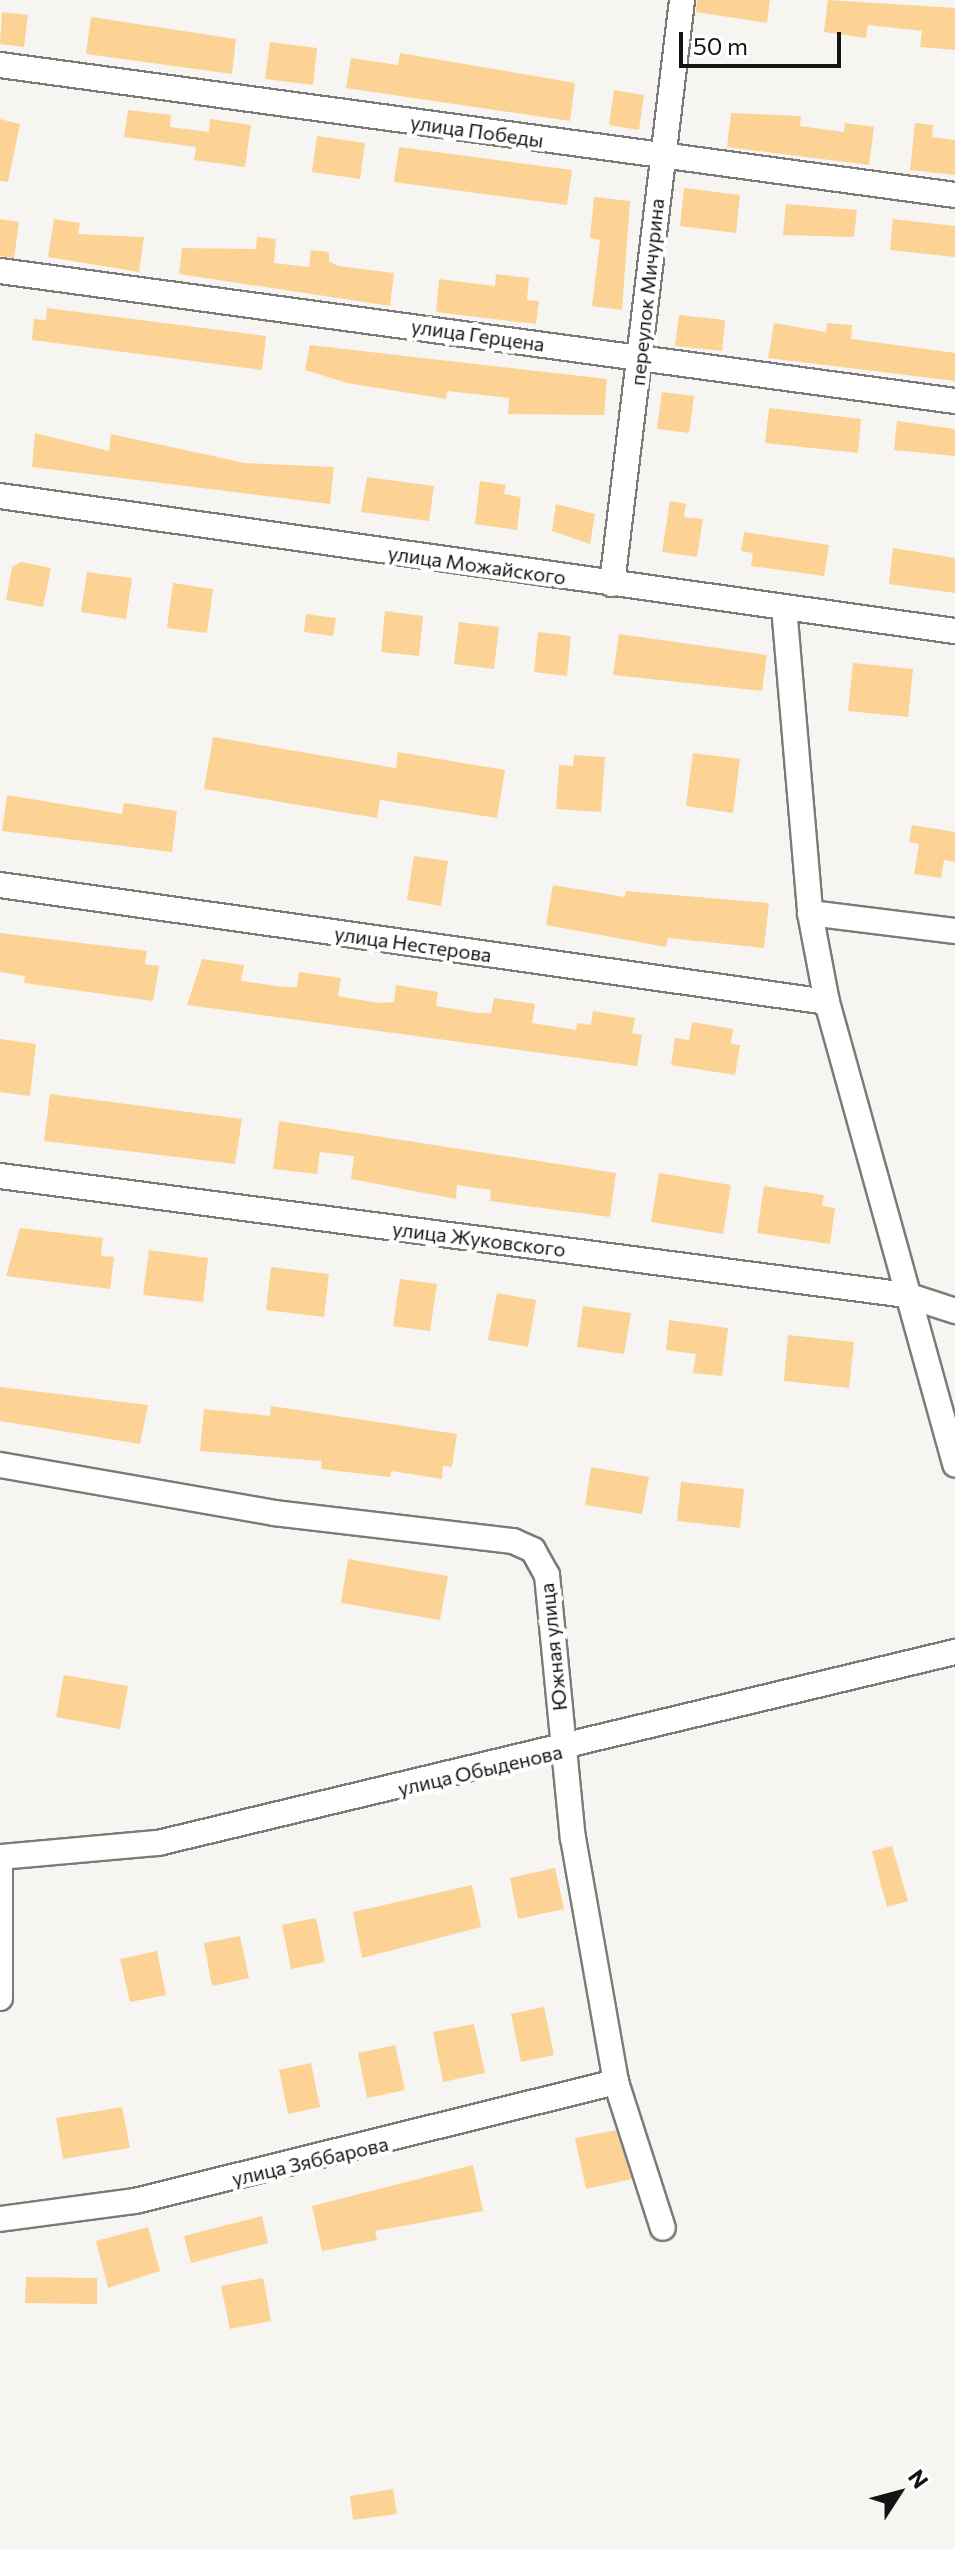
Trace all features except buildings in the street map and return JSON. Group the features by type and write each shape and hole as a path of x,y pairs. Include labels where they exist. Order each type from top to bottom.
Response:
{"street":[{"name":"переулок Мичурина","path":"612,584 682,0"},
{"name":"улица Победы","path":"0,65 955,195"},
{"name":"улица Герцена","path":"0,271 955,401"},
{"name":"улица Можайского","path":"0,496 955,631"},
{"path":"784,607 810,913 827,1002 955,1465"},
{"name":"улица Нестерова","path":"0,885 827,1002"},
{"path":"810,913 955,931"},
{"name":"улица Жуковского","path":"0,1176 906,1295 955,1311"},
{"name":"Южная улица","path":"0,1465 274,1513 513,1541 533,1550 547,1575 563,1750 616,2082 663,2228"},
{"name":"улица Обыденова","path":"0,1857 158,1843 563,1750 955,1652"},
{"path":"0,1857 0,1998"},
{"name":"улица Зяббарова","path":"0,2219 135,2201 616,2082"}]}
